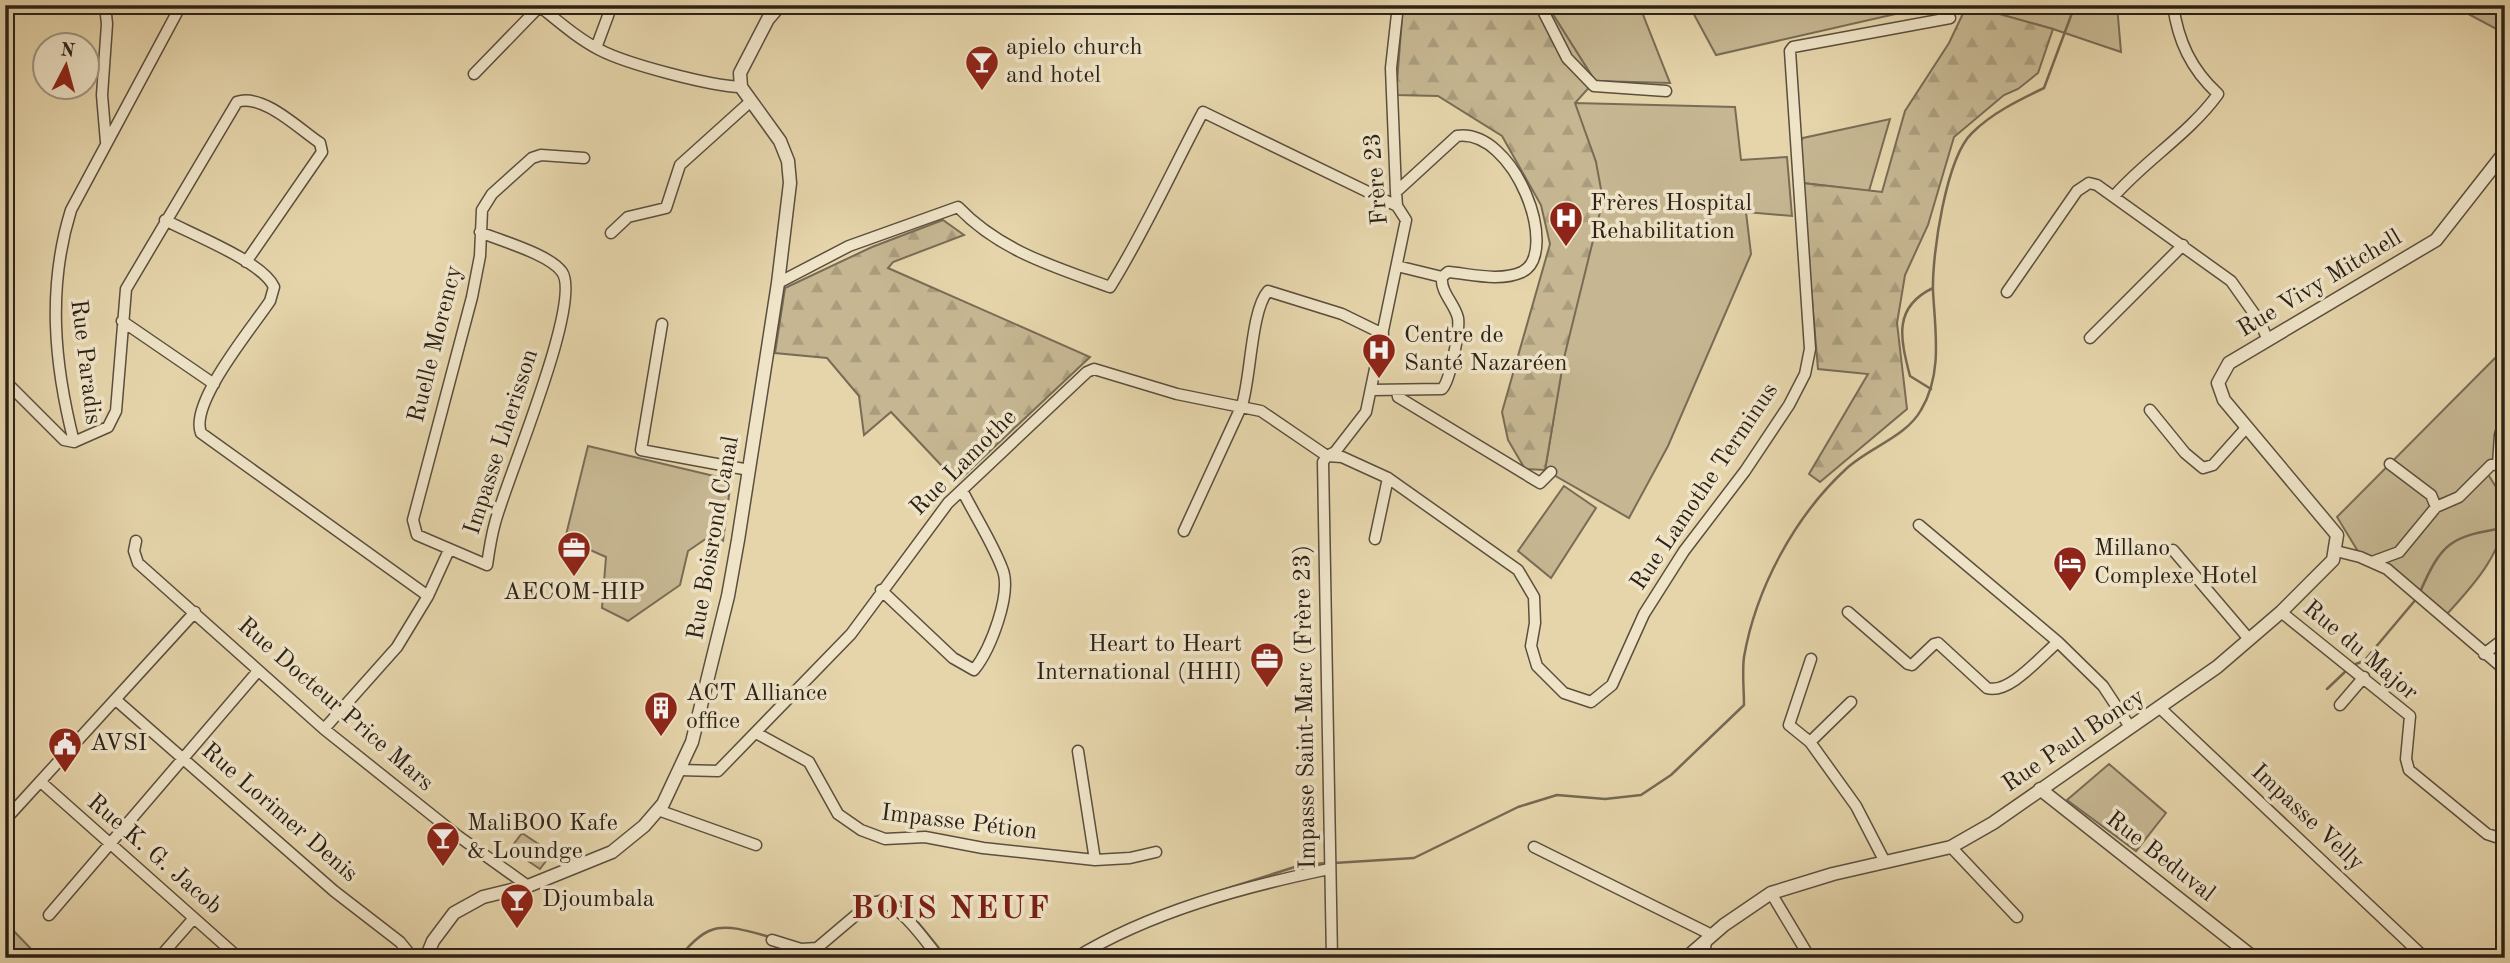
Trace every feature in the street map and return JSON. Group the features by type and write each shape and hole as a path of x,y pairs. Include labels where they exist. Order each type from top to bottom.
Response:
{"street":[{"path":"105,5 107,24 102,95 106,142"},
{"name":"Rue Paradis","path":"181,5 71,209 60,245 54,301 60,374 74,442 108,427 116,411 126,289 237,102 245,99 258,102 299,128 321,148 320,159 246,262"},
{"path":"596,48 612,5"},
{"path":"474,74 539,6 596,48 719,86 741,87 740,73 752,45 780,5"},
{"name":"Frère 23","path":"1326,456 1335,452 1366,412 1406,220 1397,206 1391,68 1398,5"},
{"path":"1540,5 1567,58 1594,86 1666,91"},
{"path":"2115,195 2136,172 2203,115 2218,94 2193,67 2182,45 2173,5"},
{"name":"Rue Lamothe Terminus","path":"1326,456 1342,457 1388,478 1518,569 1534,597 1535,623 1531,646 1537,666 1564,694 1591,702 1612,685 1644,614 1684,551 1745,471 1789,405 1805,374 1810,349 1790,51 1793,47 1950,18"},
{"name":"Rue Boisrond Canal","path":"426,958 433,941 454,913 483,897 528,886 612,852 644,826 657,810 679,770 700,716 728,596 778,283 790,183 789,161 780,141 741,87"},
{"path":"611,233 628,217 666,208 680,165 751,101"},
{"path":"778,283 849,246 958,207 972,222 1017,253 1110,287 1138,241 1155,200 1203,112 1397,206"},
{"path":"1372,390 1442,389 1446,386 1458,317 1441,284 1442,277 1448,272 1507,277 1525,270 1535,257 1538,237 1515,171 1498,150 1482,137 1457,136 1396,192"},
{"name":"Rue Vivy Mitchell","path":"2336,551 2337,536 2329,523 2246,428 2224,400 2218,383 2229,363 2267,338 2436,240 2505,152"},
{"name":"Ruelle Morency","path":"486,565 417,535 413,520 472,297 480,256 482,210 486,202 532,158 541,155 584,158"},
{"path":"2007,292 2083,186 2097,185 2115,195 2231,281 2260,322 2267,338"},
{"path":"165,220 246,262 271,282 273,293 214,384 199,418 201,433 428,596"},
{"name":"Impasse Lherisson","path":"480,232 546,259 560,270 567,289 559,333 495,522 486,565"},
{"path":"2090,338 2183,245"},
{"path":"1397,266 1442,277"},
{"path":"1184,531 1242,405 1249,384 1254,332 1268,290 1342,314 1383,334"},
{"path":"122,321 214,384"},
{"path":"662,324 641,450 749,470"},
{"name":"Rue Lamothe","path":"679,770 718,771 851,634 948,503 1087,372 1094,369 1177,394 1242,405 1261,411 1326,456"},
{"path":"5,381 64,440 74,442"},
{"path":"1398,391 1398,397 1540,483 1552,472"},
{"path":"2150,410 2197,466 2203,468 2213,465 2246,428"},
{"path":"2372,562 2399,552 2436,507 2459,496 2491,466 2502,464 2500,435 2505,419"},
{"name":"Impasse Saint-Marc (Frère 23)","path":"1326,456 1323,462 1332,958"},
{"path":"2390,464 2431,495 2436,507"},
{"path":"1375,539 1388,478"},
{"path":"881,590 953,658 974,670 984,657 1003,603 1004,570 962,491"},
{"path":"1919,525 2058,642 2103,686 2130,727"},
{"name":"Rue Docteur Price Mars","path":"136,541 134,551 138,563 258,671 324,729 458,836 528,886"},
{"path":"324,729 397,647 428,596 449,550"},
{"path":"2173,550 2249,639"},
{"path":"2336,551 2387,569 2505,670"},
{"name":"Rue Paul Boncy","path":"1686,958 1770,893 1951,847 1993,823 2160,708 2249,639 2281,612 2333,560 2336,551"},
{"path":"5,820 42,783 195,612"},
{"path":"1848,612 1908,664 1912,665 1934,643 1938,643 1987,688 1994,690 2011,685 2058,642"},
{"name":"Rue du Major","path":"2281,612 2410,716 2406,759 2409,770 2477,827 2505,840"},
{"path":"2484,654 2505,638"},
{"path":"1811,659 1789,722 1810,742 1856,806 1885,862"},
{"path":"2340,705 2355,670"},
{"path":"49,915 258,671"},
{"name":"Rue Lorimer Denis","path":"116,700 186,758 334,891 400,942 413,958"},
{"path":"1810,742 1852,702"},
{"name":"Impasse Velly","path":"2160,708 2425,958"},
{"name":"Impasse Pétion","path":"756,733 809,762 838,814 861,830 885,839 925,837 983,848 1095,860 1130,858 1156,852"},
{"path":"1078,751 1095,860"},
{"name":"Rue K. G. Jacob","path":"42,783 239,958"},
{"name":"Rue Beduval","path":"2040,789 2255,958"},
{"path":"657,810 756,845"},
{"path":"1534,847 1709,938 1704,958"},
{"path":"1951,847 2017,917"},
{"path":"1075,958 1106,940 1199,904 1283,878 1329,869"},
{"path":"1770,893 1810,958"},
{"path":"772,940 802,949 817,948 869,904 880,901 894,906 939,958"},
{"path":"159,958 194,918"}],"green space":[{"path":"1403,5 1547,5 1595,81 1575,103 1596,162 1603,200 1564,358 1545,470 1525,469 1508,440 1502,412 1550,244 1541,205 1502,136 1438,96 1396,95"},
{"path":"1547,5 1935,5 1716,55 1690,7 1642,12 1670,83 1595,81"},
{"path":"1967,5 2117,5 2121,52 2053,29"},
{"path":"1967,5 2053,29 2038,73 2018,89 2004,95 1954,137 1928,225 1905,275 1897,323 1907,409 1820,482 1809,474 1868,374 1818,369 1802,183 1882,192 1905,111 1949,43"},
{"path":"2432,5 2505,5 2505,23 2500,31 2459,9"},
{"path":"1574,103 1735,107 1741,160 1787,157 1792,216 1746,212 1751,254 1668,446 1629,518 1545,470 1596,162"},
{"path":"1890,119 1869,191 1802,183 1798,144 1803,138"},
{"path":"943,220 964,235 893,262 888,268 1090,357 957,482 891,412 864,435 859,396 827,358 775,353 785,288 872,247"},
{"path":"2505,348 2505,461 2488,474 2504,503 2501,535 2488,564 2447,614 2359,553 2337,517"},
{"path":"588,446 731,480 723,541 707,538 688,551 680,585 628,621 602,608 606,557 565,539"},
{"path":"1564,486 1596,508 1551,578 1518,551"},
{"path":"2109,764 2166,813 2136,851 2067,800"},
{"path":"522,833 552,853 540,869 510,849"},
{"path":"5,922 40,958 5,958"}],"waterway":[{"path":"1334,863 1414,858 1518,807 1557,795 1605,799 1641,795 1671,775 1744,705 1743,663 1750,631 1768,580 1794,531 1810,508 1846,469 1906,428 1921,410 1928,396 1936,352 1933,275 1938,231 1948,184 1963,145 1988,119 2044,88 2075,5"},
{"path":"1931,389 1910,376 1902,336 1906,314 1911,304 1933,288"},
{"path":"2420,592 2435,562 2450,544 2472,534 2505,528"},
{"path":"2353,665 2364,661 2417,598"},
{"path":"2327,689 2348,669"},
{"path":"1216,892 1301,865 1327,863"},
{"path":"872,899 881,895 902,903 947,958"},
{"path":"679,958 700,936 720,928 770,937"},
{"path":"1066,958 1099,939"}],"place":[{"name":"apielo church and hotel","path":"982,92"},
{"name":"Frères Hospital Rehabilitation","path":"1566,248"},
{"name":"Centre de Santé Nazaréen","path":"1379,380"},
{"name":"AECOM-HIP","path":"574,578"},
{"name":"Millano Complexe Hotel","path":"2070,593"},
{"name":"Heart to Heart International (HHI)","path":"1267,689"},
{"name":"ACT Alliance office","path":"661,738"},
{"name":"AVSI","path":"65,774"},
{"name":"MaliBOO Kafe & Loundge","path":"443,868"},
{"name":"Djoumbala","path":"517,930"}],"district":[{"name":"BOIS NEUF","path":"951,910"}]}
